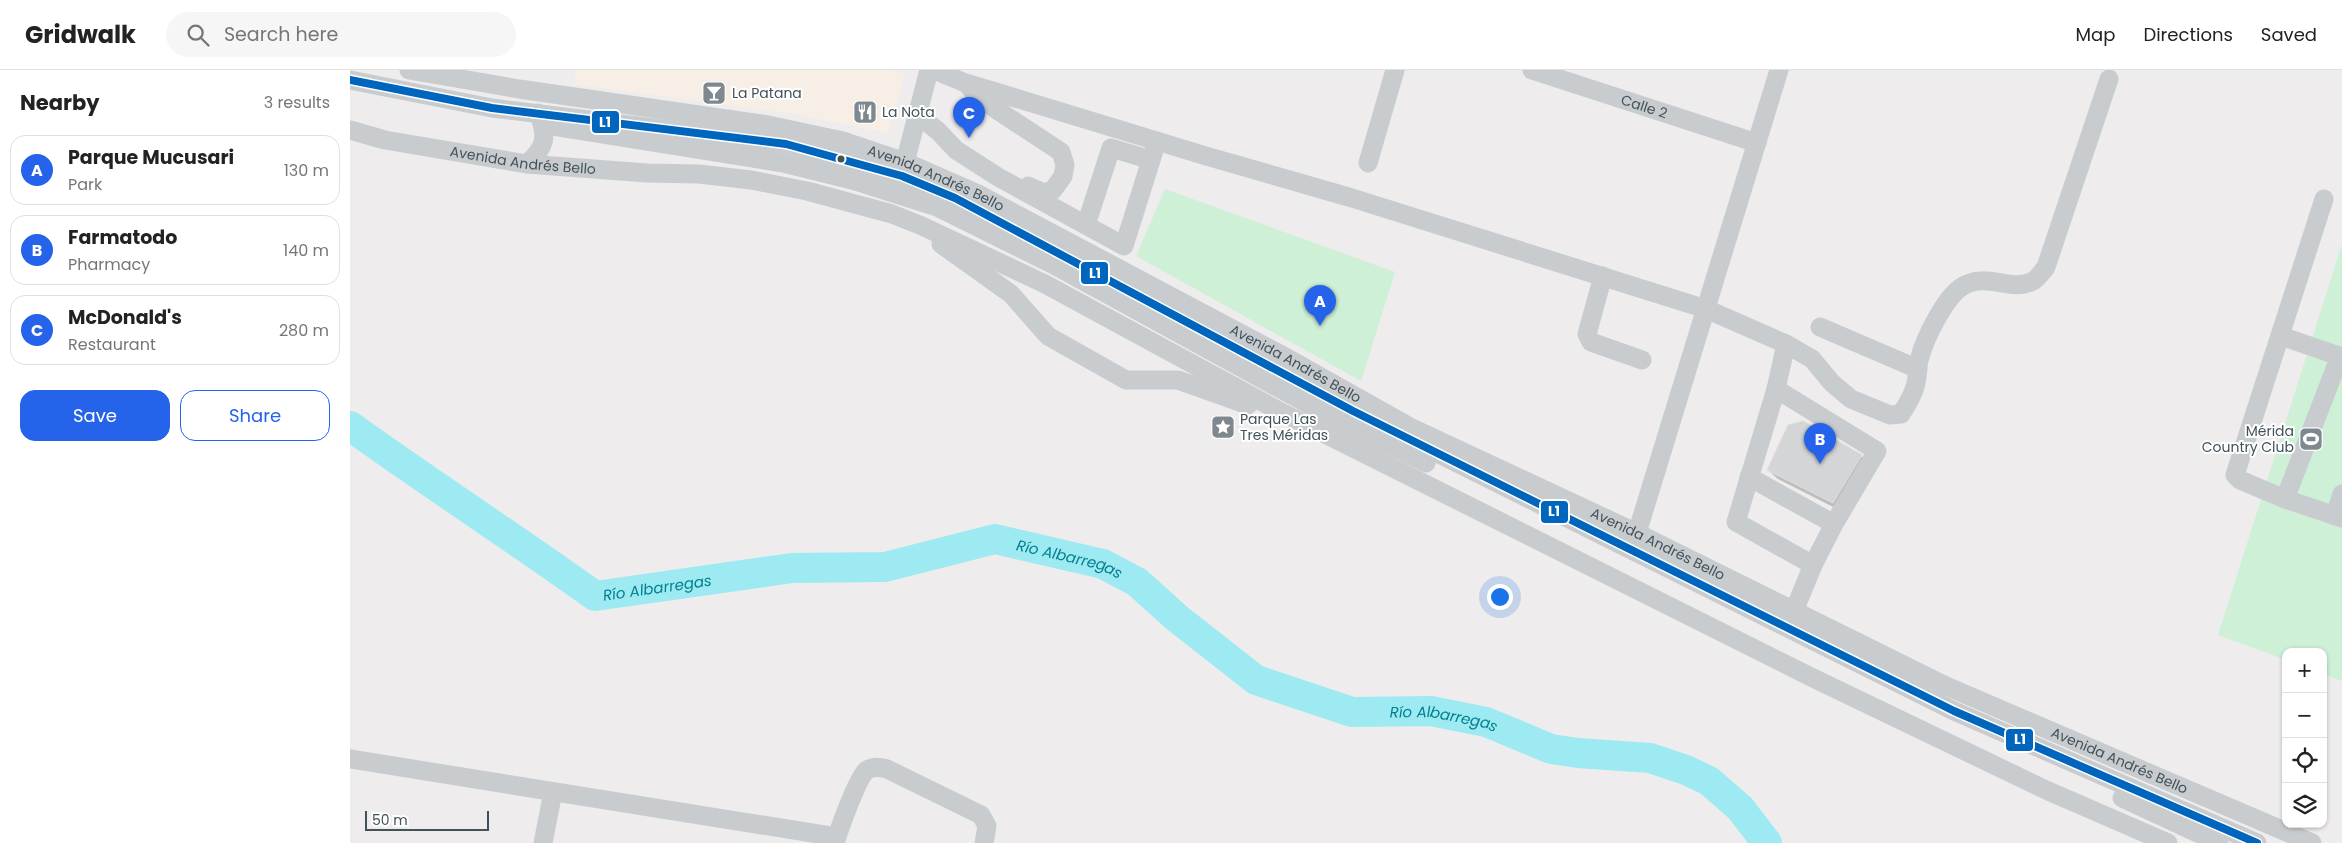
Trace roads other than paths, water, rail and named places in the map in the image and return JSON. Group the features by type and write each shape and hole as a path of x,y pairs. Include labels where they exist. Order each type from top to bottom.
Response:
{"street":[{"name":"Avenida Andrés Bello","path":"410,70 473,75 519,89 768,125 844,142 901,177 978,194 1289,359 1410,427 1637,533 1946,686 2312,843"},
{"path":"892,214 919,116 929,70"},
{"path":"934,70 963,82 1706,309 1786,344 1812,359 1832,383 1851,399 1890,415 1901,414 1908,403 1916,386 1919,357 1930,331 1946,304 1958,289 1971,281 1986,280 2023,285 2035,280 2046,267 2109,79"},
{"path":"1368,163 1395,70"},
{"name":"Calle 2","path":"1532,70 1756,142"},
{"path":"1637,533 1779,70"},
{"path":"350,80 540,119 783,164 901,177 955,198 1353,412 1954,712 2257,843"},
{"path":"963,82 994,108 1061,152 1065,170 1058,186 1050,192 1044,193 965,148"},
{"path":"519,89 540,119 545,138 541,149 527,164"},
{"path":"350,91 492,117 540,119"},
{"path":"919,116 938,131 956,150 998,176 1124,246 1157,141"},
{"name":"Avenida Andrés Bello","path":"350,130 385,140 527,164 647,173 699,174 750,180 807,191 892,214 922,226 1045,284 1281,412 1811,677 2046,790 2168,843"},
{"path":"1086,225 1111,148 1151,160"},
{"path":"901,177 936,207 1054,265 1328,415 1605,548 1782,639 1901,697 2219,843"},
{"path":"2324,199 2235,475 2240,480 2285,500 2338,517 2342,494"},
{"path":"922,226 937,241 1011,294 1048,336 1126,380 1178,380 1248,405 1281,412"},
{"path":"1603,276 1587,334 1588,339 1591,342 1642,360"},
{"path":"1820,327 1918,369"},
{"path":"2281,336 2341,356 2285,500"},
{"path":"1786,344 1776,389 1736,522 1813,565"},
{"path":"1776,389 1877,451 1834,524 1813,565 1794,611"},
{"path":"1749,477 1834,524"},
{"path":"350,759 836,840 863,774 868,769 881,767 981,815 987,826 984,843"},
{"path":"544,843 553,792"}],"waterway":[{"name":"Río Albarregas","path":"350,426 595,596 792,568 885,567 995,539 1103,564 1137,582 1177,618 1256,680 1352,712 1431,711 1486,722 1551,749 1578,753 1650,758 1686,770 1709,781 1740,808 1767,843"}],"place":[{"name":"La Patana","path":"714,93"},
{"name":"La Nota","path":"865,112"},
{"name":"McDonald's","path":"969,138"},
{"name":"Parque Mucusari","path":"1320,326"},
{"name":"Parque Las Tres Méridas","path":"1223,427"},
{"name":"Mérida Country Club","path":"2311,439"},
{"name":"Farmatodo","path":"1820,464"}]}
